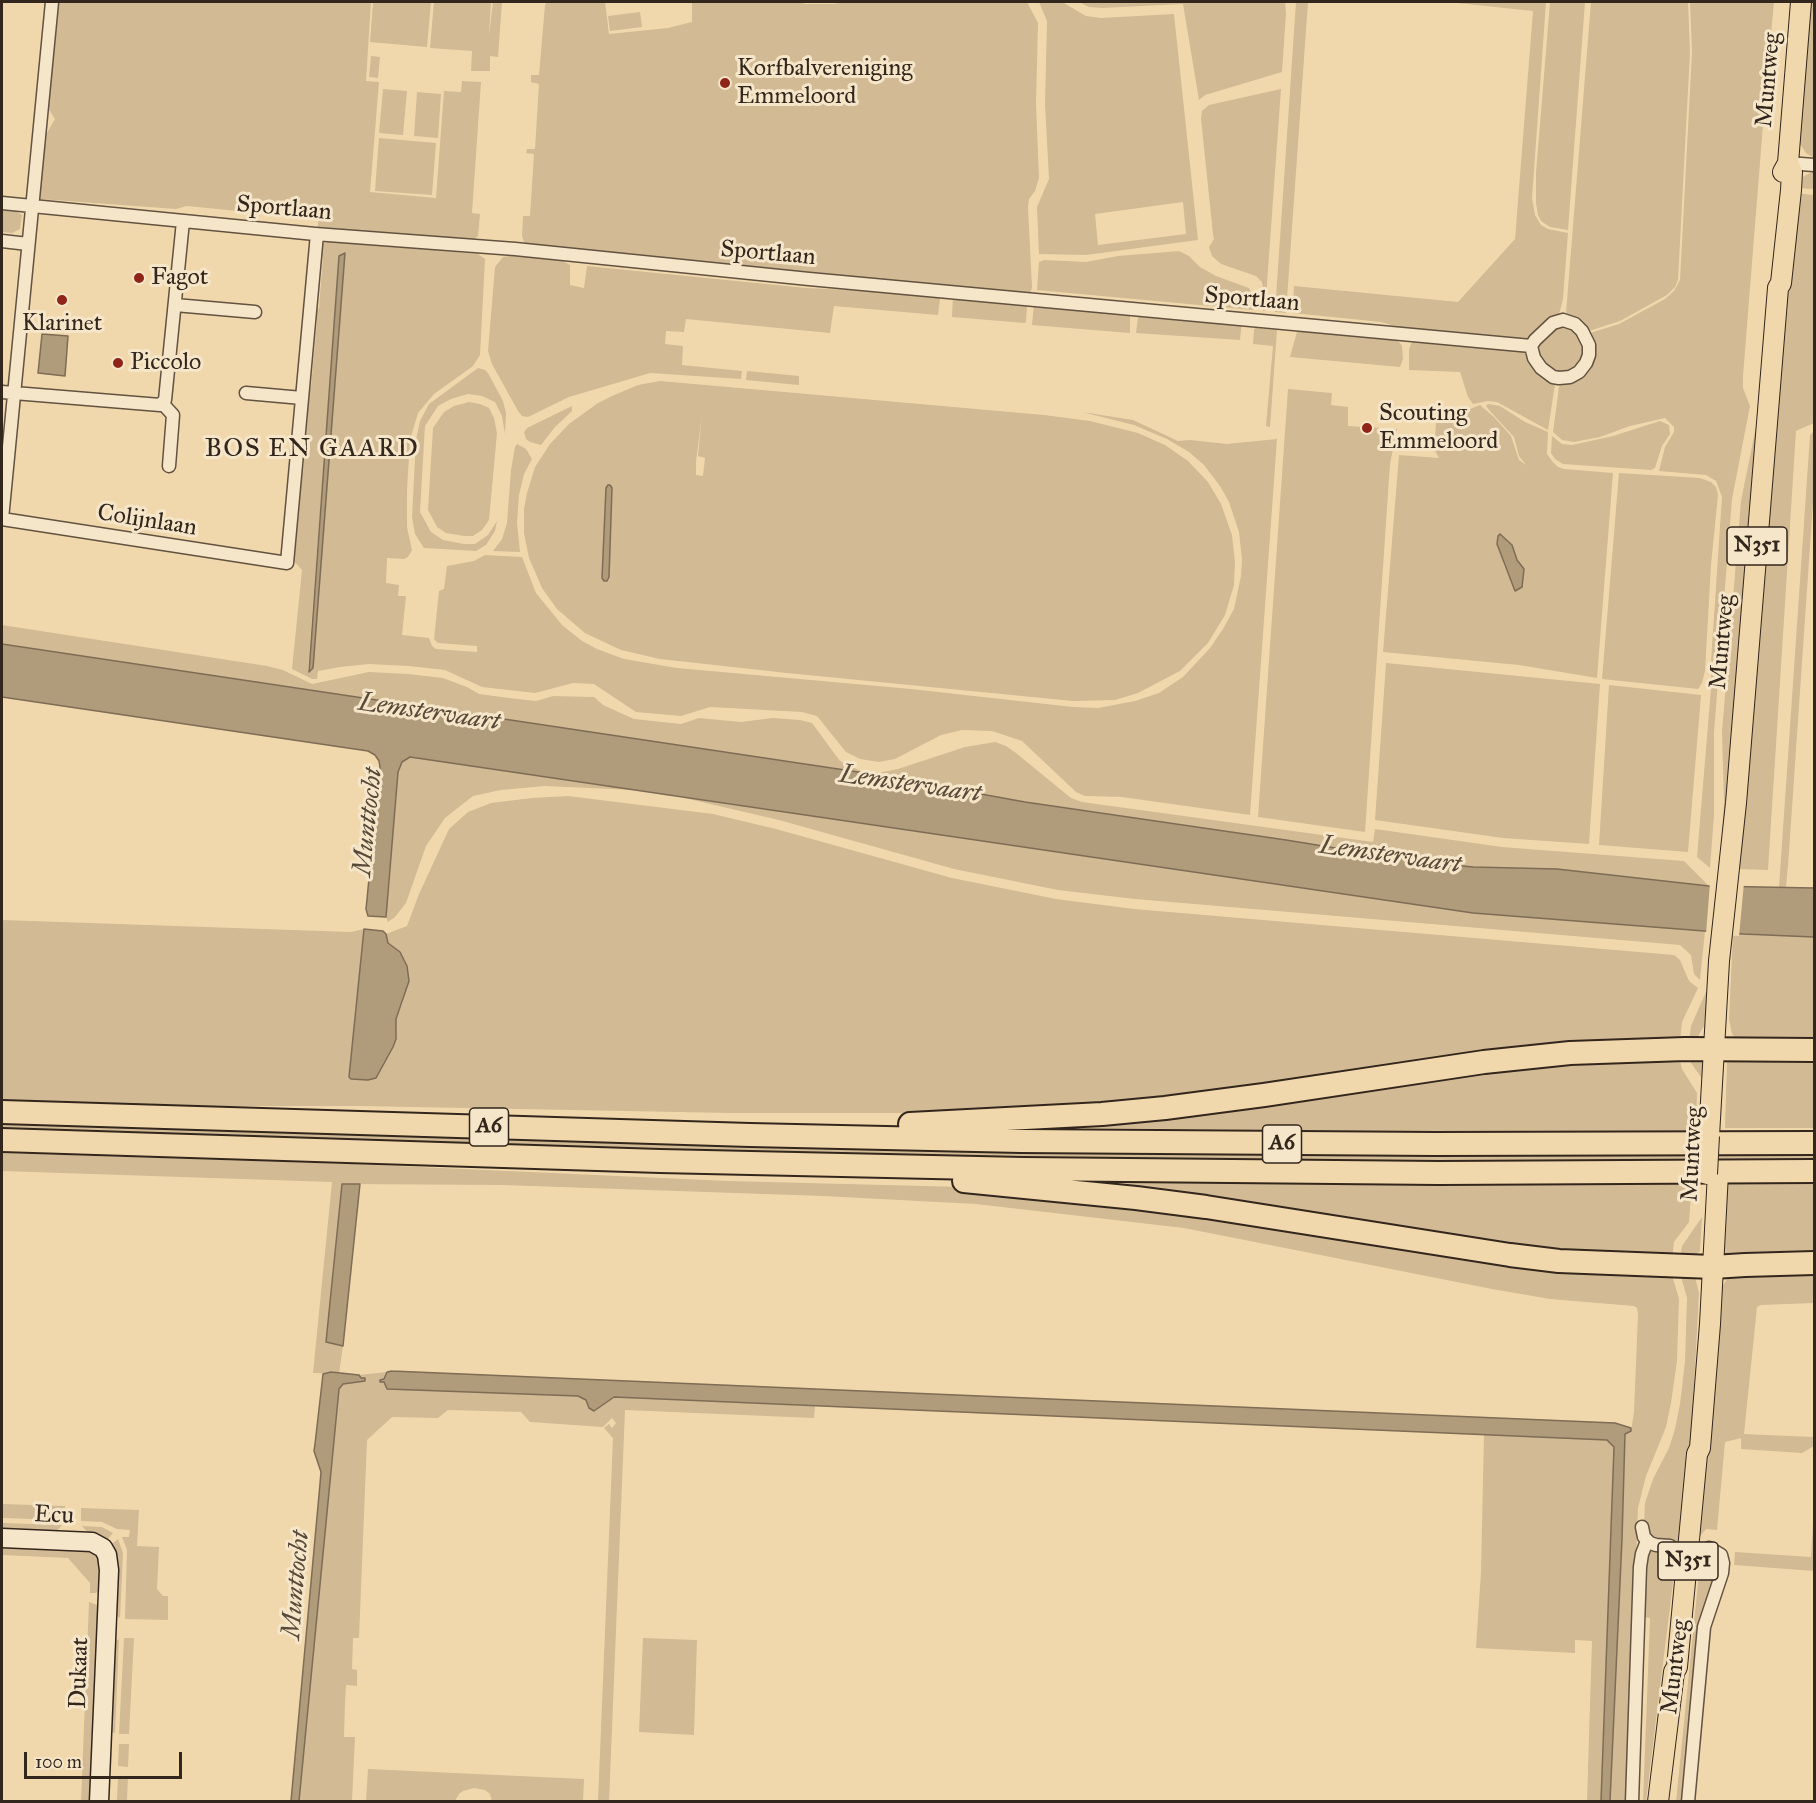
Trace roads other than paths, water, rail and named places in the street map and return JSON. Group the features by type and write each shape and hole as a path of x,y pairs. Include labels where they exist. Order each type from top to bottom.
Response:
{"highway":[{"name":"A6","path":"750,1135 1102,1114 1231,1100 1544,1055 1598,1051 1815,1050"},
{"name":"A6","path":"2,1112 1021,1141 1291,1144 1815,1143"},
{"name":"A6","path":"2,1140 862,1166 1263,1172 1815,1172"},
{"name":"A6","path":"862,1166 974,1183 1206,1207 1519,1257 1584,1263 1708,1267 1815,1263"}],"main road":[{"name":"Muntweg","path":"1658,1802 1674,1672 1677,1667 1697,1454 1694,1447 1708,1267 1728,863 1731,857 1778,288 1776,283 1781,189 1783,171 1788,163 1801,2"},
{"name":"Muntweg","path":"1668,1802 1680,1673 1677,1667"}],"street":[{"path":"2,519 8,392 33,207 52,2"},
{"path":"1788,163 1815,165"},
{"name":"Sportlaan","path":"2,203 317,234 515,249 798,278 1532,346"},
{"path":"8,392 160,405 165,400 183,221"},
{"path":"246,393 302,398 317,234"},
{"path":"2,241 28,244"},
{"path":"175,305 255,312"},
{"path":"1565,321 1579,327 1585,334 1589,345 1589,356 1578,372 1570,377 1558,378 1549,375 1541,368 1534,358 1532,346 1535,340 1553,324 1565,321"},
{"name":"Colijnlaan","path":"2,519 287,563 302,398"},
{"path":"162,403 173,415 169,466"},
{"path":"1642,1527 1647,1540 1656,1545 1670,1546"},
{"name":"Ecu","path":"2,1538 85,1541 103,1548"},
{"name":"Muntweg","path":"1632,1802 1640,1567 1647,1540"},
{"name":"Dukaat","path":"99,1802 109,1570 107,1555 103,1548"},
{"name":"Muntweg","path":"1688,1802 1704,1627 1722,1573 1723,1563 1721,1555 1709,1548"}],"water":[{"path":"345,253 313,668 309,672 339,256"},
{"path":"42,334 68,336 65,376 38,373"},
{"path":"608,485 612,488 609,577 607,581 604,581 602,578 606,488"},
{"path":"1500,534 1512,545 1517,560 1524,569 1522,587 1515,591 1497,544"},
{"name":"Lemstervaart","path":"2,644 865,773 1025,802 1422,862 1473,867 1557,869 1709,886 1814,888 1814,937 1743,934 1473,913 410,757 402,762 398,772 386,917 368,916 366,909 380,767 375,755 368,751 2,697"},
{"path":"364,929 383,931 386,934 388,943 400,952 407,966 409,981 396,1019 396,1039 393,1047 376,1078 368,1080 349,1077"},
{"path":"342,1184 360,1184 343,1346 326,1342"},
{"path":"331,1372 359,1375 365,1378 365,1381 343,1384 339,1389 299,1801 291,1801 321,1472 314,1451 323,1374"},
{"path":"387,1372 1615,1423 1631,1428 1631,1431 1625,1434 1610,1801 1601,1801 1614,1447 1607,1440 614,1397 594,1411 589,1408 586,1400 578,1396 387,1389 384,1382 380,1380 384,1379"}],"place":[{"name":"Korfbalvereniging Emmeloord","path":"725,83"},
{"name":"Fagot","path":"139,278"},
{"name":"Klarinet","path":"62,300"},
{"name":"Piccolo","path":"118,363"},
{"name":"Scouting Emmeloord","path":"1367,428"}],"district":[{"name":"BOS EN GAARD","path":"312,450"}],"water label":[{"name":"Munttocht","path":"369,822"},
{"name":"Munttocht","path":"297,1585"}]}
